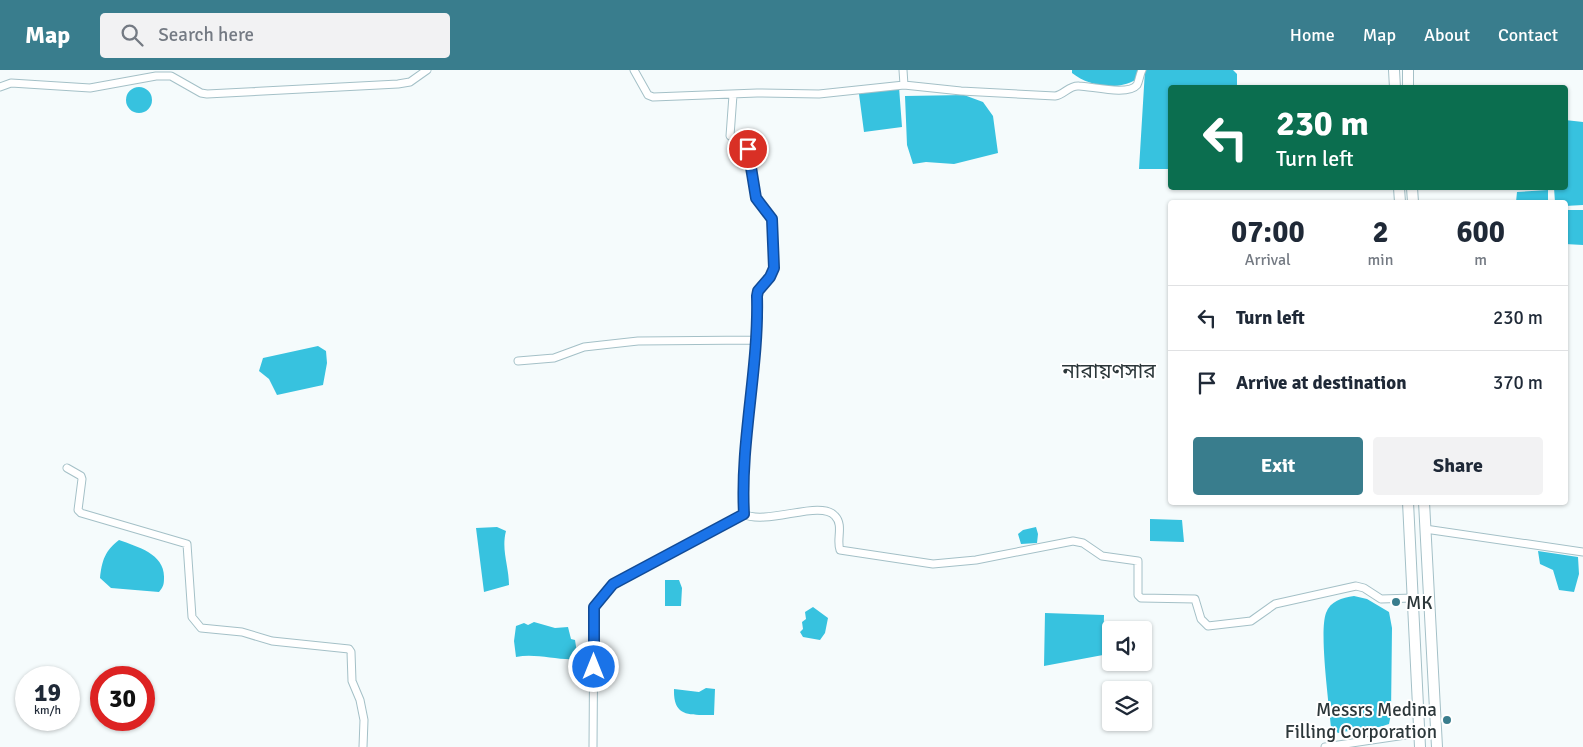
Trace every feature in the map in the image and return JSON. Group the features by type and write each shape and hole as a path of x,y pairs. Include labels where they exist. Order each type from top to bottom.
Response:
{"highway":[{"path":"1394,70 1395,85"},
{"path":"1408,70 1408,85"},
{"path":"1408,505 1420,747"},
{"path":"1424,505 1437,747"},
{"path":"1417,683 1432,681"}],"street":[{"path":"0,88 11,83 90,88 156,76 171,76 201,93 240,93 398,84 410,82 417,75 427,70"},
{"path":"634,70 648,95 653,97 757,93 819,94 904,85 961,92 1055,96 1062,95 1072,87 1078,86 1101,90 1133,88 1137,84 1142,70"},
{"path":"903,70 904,85"},
{"path":"733,95 730,136 747,145 756,198 772,219 774,268 770,277 758,291 756,340 743,455 744,514"},
{"path":"518,361 554,358 584,347 638,341 756,340"},
{"path":"67,468 81,476 82,479 78,510 80,513 187,544 192,617 201,628 242,632 272,641 349,649 351,652 352,681 360,700 364,720 363,747"},
{"path":"744,514 752,518 792,515 803,510 828,511 835,515 838,521 840,550 933,564 976,560 1073,541 1083,543 1102,556 1138,561 1138,595 1140,598 1195,600 1201,619 1208,626 1251,622 1276,604 1356,586 1364,588 1381,599 1413,598"},
{"path":"593,747 594,607 613,584 744,514"},
{"path":"1425,529 1583,552"},
{"path":"1325,747 1419,734"}],"water":[{"path":"1072,70 1138,70 1135,80 1120,85 1103,86 1086,81 1072,73"},
{"path":"1145,70 1233,70 1237,74 1237,85 1168,85 1168,169 1139,169"},
{"path":"139,87 148,91 152,100 148,109 139,113 130,109 126,100 130,91"},
{"path":"899,87 902,127 864,132 859,94"},
{"path":"964,95 983,102 993,116 998,153 954,164 926,162 913,164 907,145 905,96"},
{"path":"1568,120 1583,122 1583,205 1568,206 1568,200 1555,200 1554,190 1568,190"},
{"path":"1548,190 1548,200 1516,200 1517,192"},
{"path":"1568,210 1583,210 1583,245 1568,244"},
{"path":"318,346 326,351 327,363 323,385 277,395 269,379 259,371 263,358"},
{"path":"1150,519 1182,520 1184,542 1150,541"},
{"path":"497,527 506,531 504,545 509,585 484,592 476,528"},
{"path":"1036,527 1038,534 1037,543 1021,544 1018,534 1023,530"},
{"path":"119,540 142,549 155,557 160,563 164,580 159,592 111,588 100,578 105,556 110,548"},
{"path":"1538,551 1578,557 1579,574 1574,592 1559,590 1553,570 1540,564"},
{"path":"665,580 679,580 682,588 681,606 665,606"},
{"path":"1354,596 1367,599 1389,612 1392,628 1391,714 1389,724 1338,733 1331,727 1324,651 1324,622 1326,613 1333,603"},
{"path":"813,607 828,618 825,633 820,640 803,637 800,632 803,629 802,622 806,619 805,612"},
{"path":"1045,613 1104,615 1104,621 1102,621 1102,655 1044,666"},
{"path":"534,622 555,628 568,627 571,639 575,640 578,659 532,656 516,657 514,641 516,626 524,623 528,625"},
{"path":"706,688 715,689 714,715 685,713 676,705 674,689 699,692"}],"place":[{"name":"MK","path":"1396,602"},
{"name":"Messrs Medina Filling Corporation","path":"1447,720"}],"district":[{"name":"নারায়ণসার","path":"1109,371"}],"route":[{"path":"594,667 594,607 613,584 744,514 742,465 753,382 758,316 757,296 761,286 770,277 774,268 772,219 771,215 756,198 748,149"}]}
